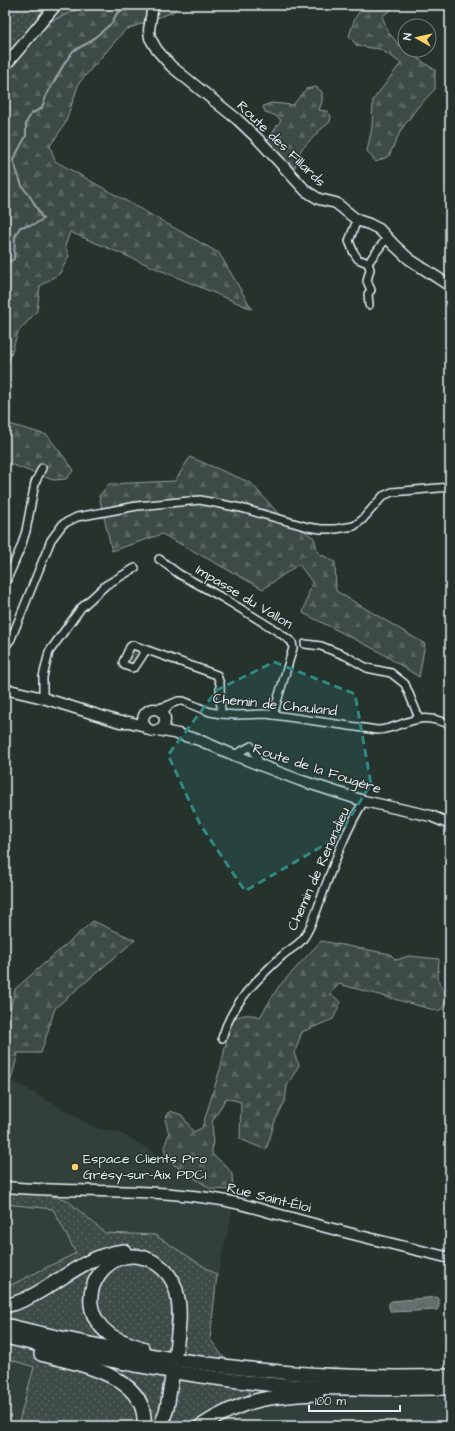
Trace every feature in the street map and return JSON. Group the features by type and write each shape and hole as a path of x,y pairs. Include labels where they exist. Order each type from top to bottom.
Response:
{"highway":[{"path":"5,1306 37,1294 98,1257 129,1250 154,1255 167,1265 176,1276 180,1287 184,1307 183,1328 178,1350 180,1306 176,1290 166,1271 152,1260 139,1256 120,1258 106,1266 98,1274 91,1292 92,1312 102,1328 113,1337 124,1342 187,1362"},
{"path":"5,1325 97,1346 187,1362 271,1372 405,1378 450,1376"},
{"path":"5,1337 119,1362 201,1376 277,1385 388,1389"},
{"path":"5,1343 102,1372 119,1381 129,1388 139,1400 144,1413 144,1426"},
{"path":"161,1426 174,1377 170,1410 166,1426"},
{"path":"201,1426 232,1408 279,1396 388,1389 450,1388"}],"street":[{"path":"5,66 56,5"},
{"name":"Route des Fillards","path":"153,5 149,30 150,38 157,50 171,66 243,124 306,191 319,199 336,203 357,220 370,224 379,229 409,259 450,286"},
{"path":"357,220 349,241 358,259 368,263 370,269 366,281 371,290 368,294 369,305"},
{"path":"368,263 383,243 388,239"},
{"path":"5,584 25,537 35,483 42,468"},
{"path":"5,647 11,639 51,540 63,524 77,517 137,506 200,500 241,508 308,528 336,529 354,526 362,520 384,496 392,492 450,487"},
{"name":"Impasse du Vallon","path":"159,559 179,574 278,631 292,642 293,648 273,715"},
{"path":"43,698 43,677 48,652 81,608 106,585 135,568"},
{"path":"305,644 321,646 346,656 367,668 392,673 405,684 419,718"},
{"path":"146,650 217,675 220,684 221,714"},
{"path":"5,689 43,698 120,722 129,722 145,726 151,730 158,730 163,726 163,712 149,710 143,720 145,726"},
{"name":"Chemin de Chauland","path":"163,712 178,701 183,701 210,712 221,714 273,715 377,730 388,729 419,718 450,724"},
{"name":"Route de la Fougère","path":"163,712 178,734"},
{"path":"129,722 145,715"},
{"name":"Route de la Fougère","path":"158,730 205,742 261,766 364,801 431,816 450,824"},
{"path":"234,755 251,746 261,766"},
{"name":"Chemin de Renandieu","path":"222,1038 226,1026 238,1003 248,990 258,978 302,940 312,921 358,811 364,801"},
{"name":"Rue Saint-Éloi","path":"5,1187 48,1190 130,1191 208,1198 238,1203 450,1258"}],"highlighted area":[{"path":"274,662 355,694 371,784 338,837 245,891 200,824 168,755 217,690"}],"shaded area":[{"path":"5,1078 96,1128 120,1133 167,1160 211,1189 206,1204 233,1208 196,1369 256,1376 271,1386 424,1399 450,1397 450,1426 5,1426"}],"green space":[{"path":"5,5 87,5 47,23 14,57 5,47"},
{"path":"87,5 179,5 173,12 125,30 79,83 65,124 50,146 55,161 219,253 252,309 70,232 65,246 69,256 60,273 40,286 37,311 18,332 5,374 5,68 47,23"},
{"path":"364,5 398,5 382,16 388,32 397,42 397,58 417,58 435,70 435,89 417,108 401,130 389,156 376,162 367,151 372,128 373,100 401,63 380,49 357,46 349,36 355,18"},
{"path":"316,87 322,92 322,102 319,110 327,111 331,116 330,122 301,150 293,172 266,143 281,120 274,115 265,112 263,106 271,103 293,105 306,89"},
{"path":"5,404 10,408 9,424 47,435 74,470 66,479 53,480 5,462"},
{"path":"190,457 251,483 276,511 314,538 318,553 335,562 336,591 425,644 419,677 378,651 303,613 312,582 299,564 263,589 162,534 112,551 99,496 109,484 175,481"},
{"path":"133,649 136,649 140,654 133,664 129,664 126,660"},
{"path":"93,921 135,940 55,1008 41,1053 18,1053 11,1080 5,1078 5,1030 15,989"},
{"path":"321,941 390,954 396,960 409,956 439,959 438,979 446,994 448,1005 438,1011 339,984 330,994 341,1002 333,1019 302,1032 294,1054 299,1065 287,1086 285,1101 275,1121 266,1150 240,1139 241,1102 226,1098 212,1122 212,1154 226,1166 232,1174 233,1190 211,1189 167,1160 164,1147 169,1134 165,1119 170,1111 182,1115 193,1132 202,1128 221,1066 231,1019 245,1015 260,1017 279,986"},
{"path":"5,1191 49,1195 67,1200 105,1233 155,1235 217,1275 210,1339 250,1393 208,1426 18,1425 34,1367 5,1358 5,1286 9,1286 76,1253 53,1209 5,1204"}],"water":[{"path":"437,1297 439,1299 439,1306 437,1310 391,1312 389,1308 389,1303 392,1301"}],"waterway":[{"path":"5,264 14,259 15,237 20,227 35,224 43,219 22,186 13,160 26,136 26,123 31,114 42,108 46,96 73,51 88,43 112,23 117,13 136,5"}],"place":[{"name":"Espace Clients Pro Grésy-sur-Aix PDC1","path":"75,1167"}]}
